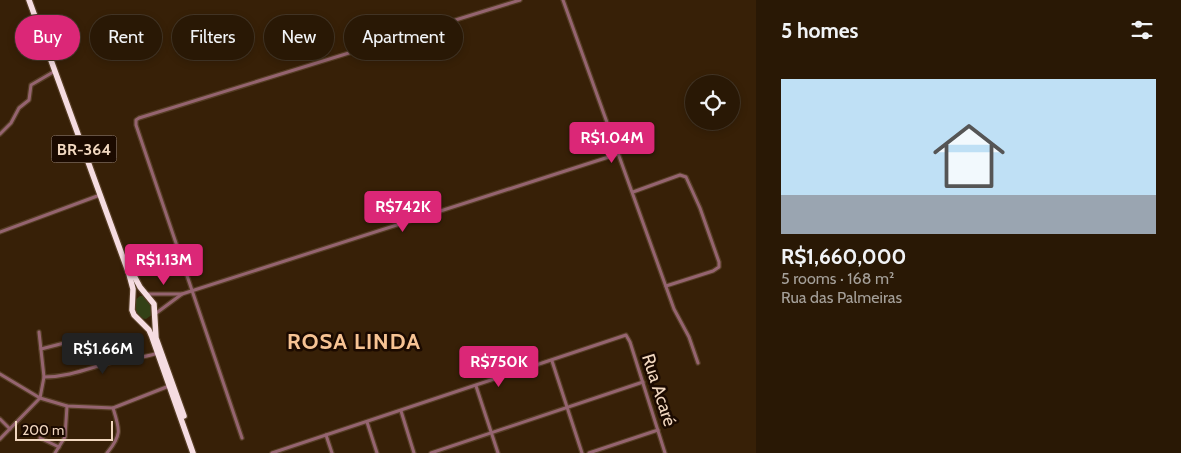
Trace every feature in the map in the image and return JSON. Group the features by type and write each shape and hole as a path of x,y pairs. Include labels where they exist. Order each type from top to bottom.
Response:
{"highway":[{"name":"BR-364","path":"31,0 129,274 133,288 131,308 133,314 149,330 193,453"},
{"name":"BR-364","path":"31,0 131,270 140,288 152,301 155,308 156,338 197,453"},
{"path":"132,299 137,294 146,294"},
{"path":"141,321 148,321 154,315"}],"street":[{"path":"242,438 136,125 136,120 520,0"},
{"path":"563,0 674,309 689,337 698,363"},
{"path":"0,134 11,123 19,108 29,100 31,85 55,71"},
{"path":"146,294 182,294 193,291 618,154"},
{"path":"633,192 680,175 684,176 688,180 700,208 719,262 719,267 713,271 666,286"},
{"path":"0,232 101,195"},
{"path":"154,315 182,294"},
{"path":"0,439 40,398 44,377 39,332"},
{"name":"Rua Acaré","path":"552,361 626,336 630,342 665,453"},
{"path":"41,349 76,340"},
{"path":"44,377 71,375 110,363 145,358 158,353"},
{"path":"274,453 552,361 582,453"},
{"path":"0,374 40,398 67,406 113,408 169,386"},
{"path":"430,453 642,382"},
{"path":"476,386 498,453"},
{"path":"54,453 66,436 67,406"},
{"path":"108,453 117,441 119,433 113,408"},
{"path":"400,411 414,453"},
{"path":"0,419 10,429"},
{"path":"367,422 377,453"},
{"path":"589,453 658,430"},
{"path":"326,435 332,453"},
{"path":"40,438 59,448"}],"green space":[{"path":"143,296 153,306 153,314 146,319 139,318 134,311 134,301"}],"district":[{"name":"ROSA LINDA","path":"354,341"}]}
